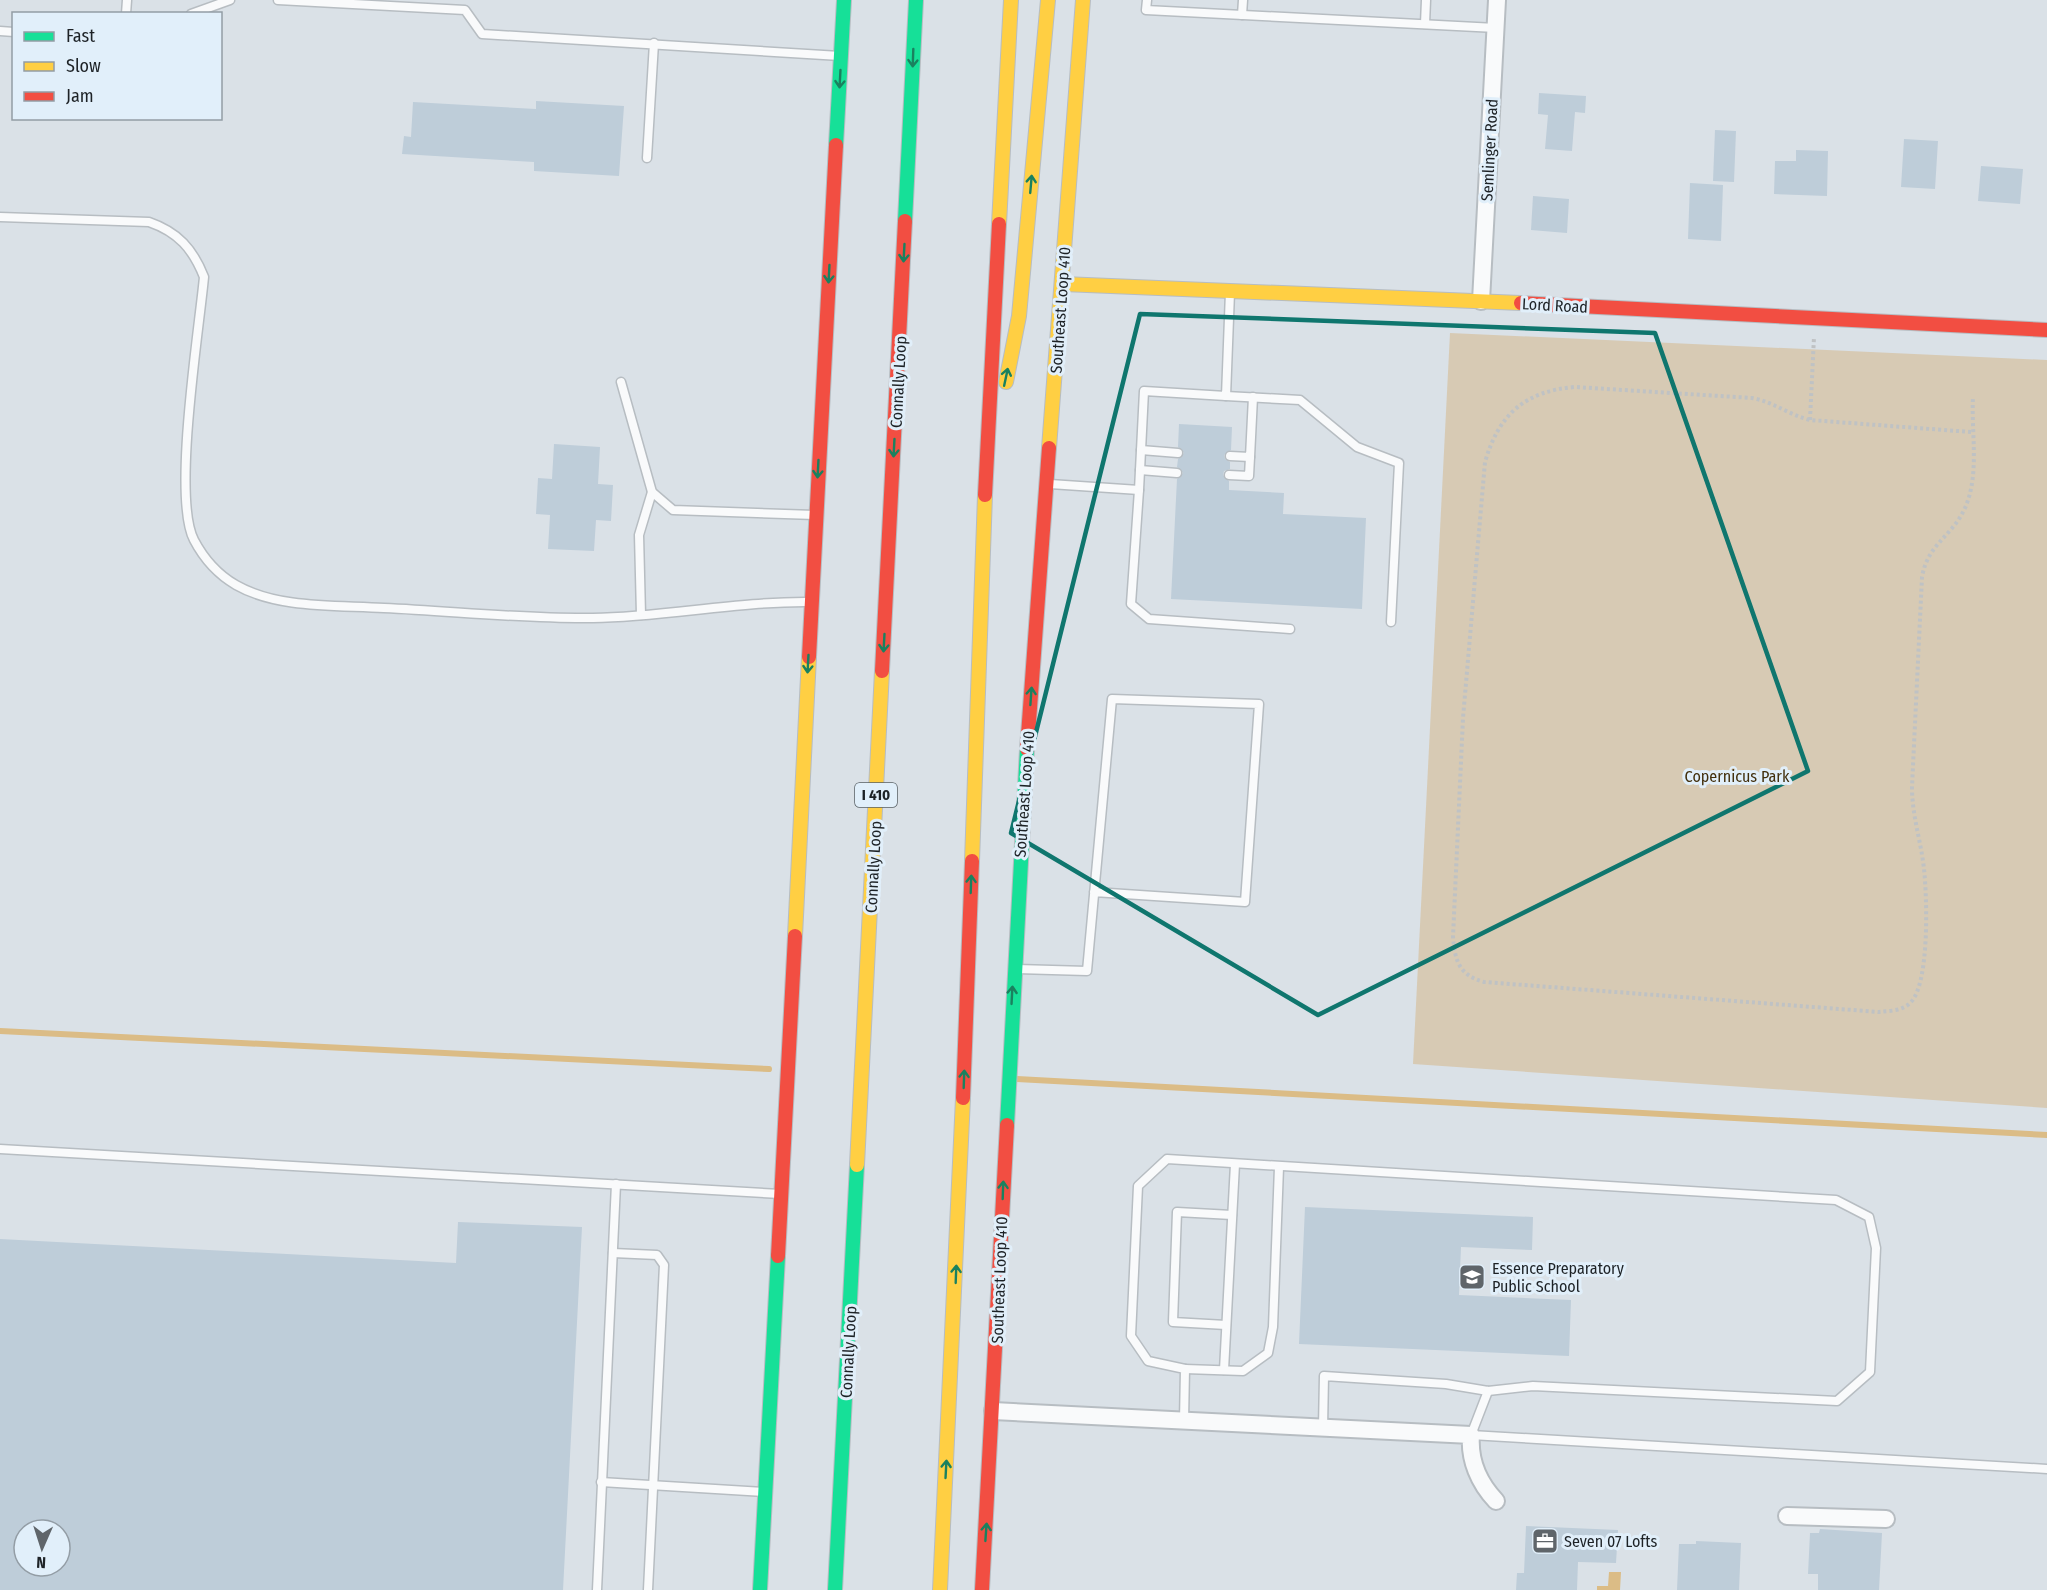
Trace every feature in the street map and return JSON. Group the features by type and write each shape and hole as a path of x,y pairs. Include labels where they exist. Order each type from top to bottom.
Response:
{"main road":[{"path":"760,1590 844,0"},
{"name":"Connally Loop","path":"835,1590 916,0"},
{"path":"940,1590 961,1157 986,476 1011,0"},
{"path":"986,476 1019,316 1048,0"},
{"name":"Southeast Loop 410","path":"982,1590 993,1411 1013,969 1046,484 1083,0"},
{"name":"Lord Road","path":"1063,284 1230,289 2047,330"}],"street":[{"name":"Semlinger Road","path":"1481,301 1497,0"},
{"path":"993,1411 1471,1435 1470,1452 1481,1486 1496,1501"},
{"path":"1787,1516 1886,1519"}],"lane":[{"path":"197,12 230,0"},
{"path":"278,0 465,10 482,33 841,56"},
{"path":"1147,0 1146,10 1496,28"},
{"path":"1242,15 1243,0"},
{"path":"1425,24 1426,0"},
{"path":"647,158 654,44"},
{"path":"0,217 149,222 165,228 184,242 196,258 204,277 186,459 187,515 192,538 210,566 237,586 265,597 315,604 592,618 778,601 811,602"},
{"path":"1226,396 1230,289"},
{"path":"621,382 652,492 639,535 641,615"},
{"path":"1290,629 1149,620 1131,604 1144,391 1300,400 1357,447 1399,463 1391,622"},
{"path":"1229,475 1249,476 1253,397"},
{"path":"1141,450 1178,453"},
{"path":"1230,456 1250,457"},
{"path":"1140,470 1177,472"},
{"path":"1046,484 1139,490"},
{"path":"652,492 673,510 816,515"},
{"path":"1013,969 1087,971 1094,892 1112,699 1259,704 1245,902 1094,892"},
{"path":"0,1149 780,1194"},
{"path":"1280,1167 1273,1327 1268,1353 1243,1371 1185,1369 1148,1361 1131,1336 1138,1186 1167,1159 1836,1200 1869,1217 1876,1248 1870,1372 1838,1401 1533,1386 1488,1391 1446,1384 1324,1376 1323,1428"},
{"path":"1224,1370 1235,1164"},
{"path":"597,1590 616,1184"},
{"path":"1226,1325 1173,1322 1178,1212 1232,1215"},
{"path":"613,1253 657,1255 664,1265 648,1590"},
{"path":"1184,1421 1185,1369"},
{"path":"1488,1391 1471,1435 2047,1469"},
{"path":"601,1482 765,1492"}],"path":[{"path":"1810,420 1815,318"},
{"path":"1971,432 1810,420 1796,417 1768,400 1752,398 1575,387 1554,388 1532,397 1515,408 1500,425 1485,462 1463,718 1453,937 1457,964 1472,979 1484,982 1879,1012 1908,1005 1917,994 1922,977 1926,885 1912,812 1922,577 1929,553 1957,522 1966,506 1974,464 1971,432 1973,397"}],"highlighted area":[{"path":"1140,314 1655,333 1808,771 1318,1015 1011,833"}],"green space":[{"name":"Copernicus Park","path":"1450,333 2047,360 2047,1108 1413,1064"}],"shaded area":[{"path":"1609,1572 1621,1572 1620,1590 1597,1590 1597,1586 1608,1586"}],"building":[{"path":"1539,93 1586,96 1585,113 1575,112 1572,151 1545,149 1548,115 1538,114"},
{"path":"536,101 624,106 619,176 534,171 534,162 402,154 404,136 411,137 413,102 536,109"},
{"path":"1715,130 1736,131 1734,182 1713,181"},
{"path":"1904,139 1938,141 1935,189 1901,187"},
{"path":"1796,150 1828,151 1827,196 1774,194 1775,161 1796,161"},
{"path":"1981,166 2023,169 2020,204 1978,201"},
{"path":"1690,183 1723,185 1721,241 1688,239"},
{"path":"1533,196 1569,199 1567,233 1531,230"},
{"path":"1179,424 1232,427 1231,450 1224,455 1225,459 1230,462 1230,469 1224,471 1223,475 1229,481 1229,490 1284,493 1283,514 1366,518 1362,609 1171,599 1177,479 1183,473 1177,467 1178,459 1184,453 1178,447"},
{"path":"554,444 600,447 598,484 613,485 611,521 596,520 594,551 548,549 550,515 536,514 538,478 552,479"},
{"path":"1305,1207 1533,1217 1532,1250 1461,1247 1459,1295 1571,1300 1569,1356 1299,1344"},
{"path":"458,1222 582,1227 563,1590 0,1590 0,1239 456,1263"},
{"path":"1526,1526 1618,1530 1616,1563 1578,1562 1577,1590 1516,1590 1517,1573 1524,1573"},
{"path":"1820,1529 1882,1533 1879,1590 1818,1590 1818,1574 1808,1574 1810,1533 1819,1533"},
{"path":"1696,1541 1741,1543 1739,1590 1677,1590 1679,1544 1696,1544"}],"waterway":[{"path":"0,1031 769,1069"},
{"path":"1017,1079 2047,1135"}],"traffic: fast":[{"path":"836,145 844,0"},
{"path":"905,221 916,0"},
{"path":"1007,1125 1027,749"},
{"path":"835,1590 857,1165"},
{"path":"760,1590 778,1256"}],"traffic: slow":[{"path":"999,224 1011,0"},
{"path":"1006,382 1019,316 1048,0"},
{"path":"1049,448 1083,0"},
{"path":"1063,284 1521,303"},
{"path":"972,861 985,495"},
{"path":"795,936 809,657"},
{"path":"857,1165 882,671"},
{"path":"940,1590 963,1098"}],"traffic: jam":[{"path":"809,657 836,145"},
{"path":"882,671 905,221"},
{"path":"985,495 999,224"},
{"path":"1521,303 2047,330"},
{"path":"1027,749 1049,448"},
{"path":"963,1098 972,861"},
{"path":"778,1256 795,936"},
{"path":"982,1590 1007,1125"}],"place":[{"name":"Essence Preparatory Public School","path":"1472,1277"},
{"name":"Seven 07 Lofts","path":"1545,1541"}]}
